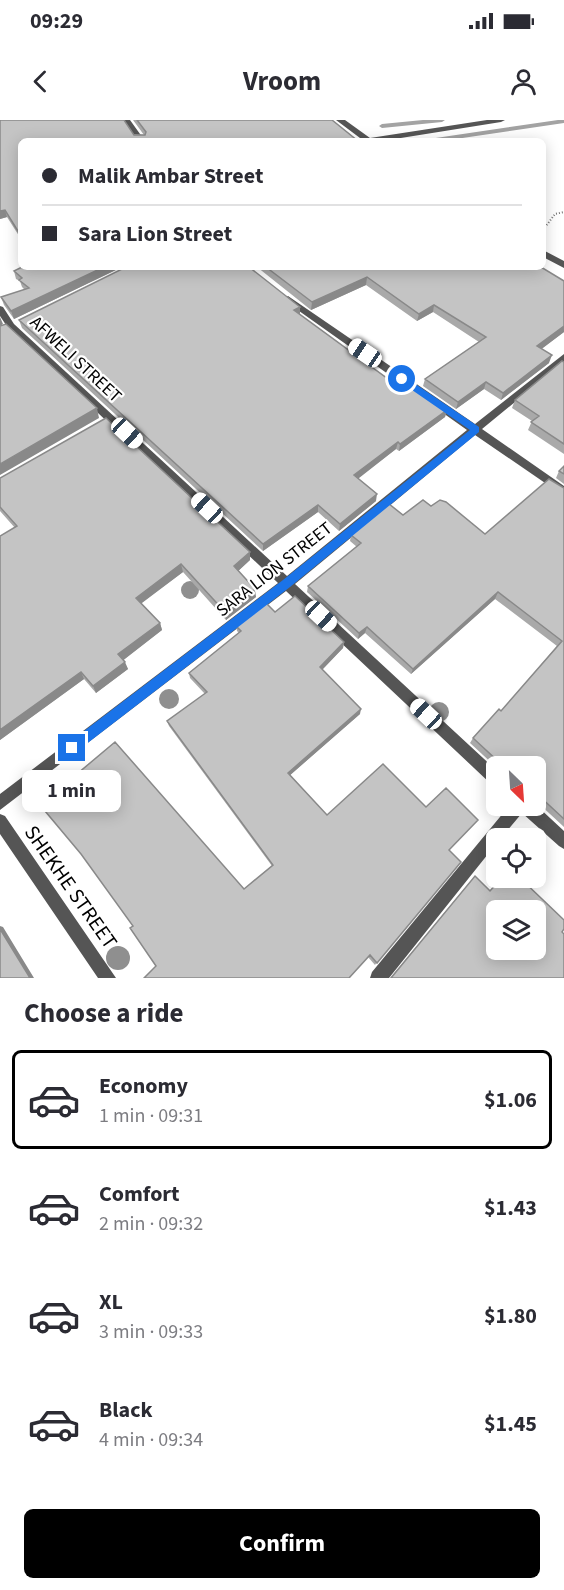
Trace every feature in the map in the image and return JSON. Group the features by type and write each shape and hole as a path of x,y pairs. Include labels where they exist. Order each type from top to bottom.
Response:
{"street":[{"path":"126,120 139,138"},
{"path":"340,120 364,138"},
{"path":"380,138 501,120"},
{"path":"546,255 564,265"},
{"path":"282,294 564,492"},
{"name":"AFWELI STREET","path":"0,309 11,326 106,421 486,770"},
{"name":"SARA LION STREET","path":"0,802 286,584 564,357"},
{"path":"378,978 510,816"},
{"path":"536,816 564,841"},
{"name":"SHEKHE STREET","path":"0,821 108,978"}],"path":[{"path":"546,226 555,214 564,212"}],"building":[{"path":"0,120 124,120 134,135 145,135 146,132 137,120 332,120 354,138 18,138 18,231 5,210 0,211"},
{"path":"18,269 98,270 11,311 1,297 29,288 19,280 22,278 14,271"},
{"path":"120,270 253,270 300,307 294,310 406,392 414,387 447,410 400,444 398,442 354,475 377,494 340,524 318,505 263,544 19,320"},
{"path":"270,270 546,270 564,281 564,326 537,346 552,355 503,393 486,382 458,402 425,379 486,337 434,305 419,314 367,277 312,302"},
{"path":"6,324 97,408 0,464 0,326"},
{"path":"562,361 564,362 564,444 531,422 539,416 515,400"},
{"path":"106,418 250,552 234,566 255,589 225,612 181,564 136,598 160,623 118,654 125,662 93,686 81,672 0,730 0,536 17,526 0,507 0,478"},
{"path":"549,479 564,488 564,819 546,802 546,756 492,756 473,738 499,709 501,711 562,641 498,592 413,669 367,627 359,633 308,586 361,543 351,535 389,504 403,515 423,500 431,506 440,500 446,502 485,534"},
{"path":"295,596 344,642 320,667 361,709 288,773 327,815 383,764 426,807 446,788 478,820 449,850 461,862 377,963 370,955 349,978 144,978 156,966 130,928 133,926 81,854 40,805 115,742 244,889 273,865 167,721 207,692 189,673 241,631 236,626 266,603 275,612"},
{"path":"475,876 490,891 493,888 530,888 543,900 486,900 486,960 546,960 546,903 564,920 562,932 564,934 564,978 391,978"},
{"path":"0,929 30,978 0,978"}],"waterway":[{"path":"382,126 442,120"},
{"path":"449,138 564,121"}],"route":[{"path":"72,748 286,584 476,429 402,379"}]}
